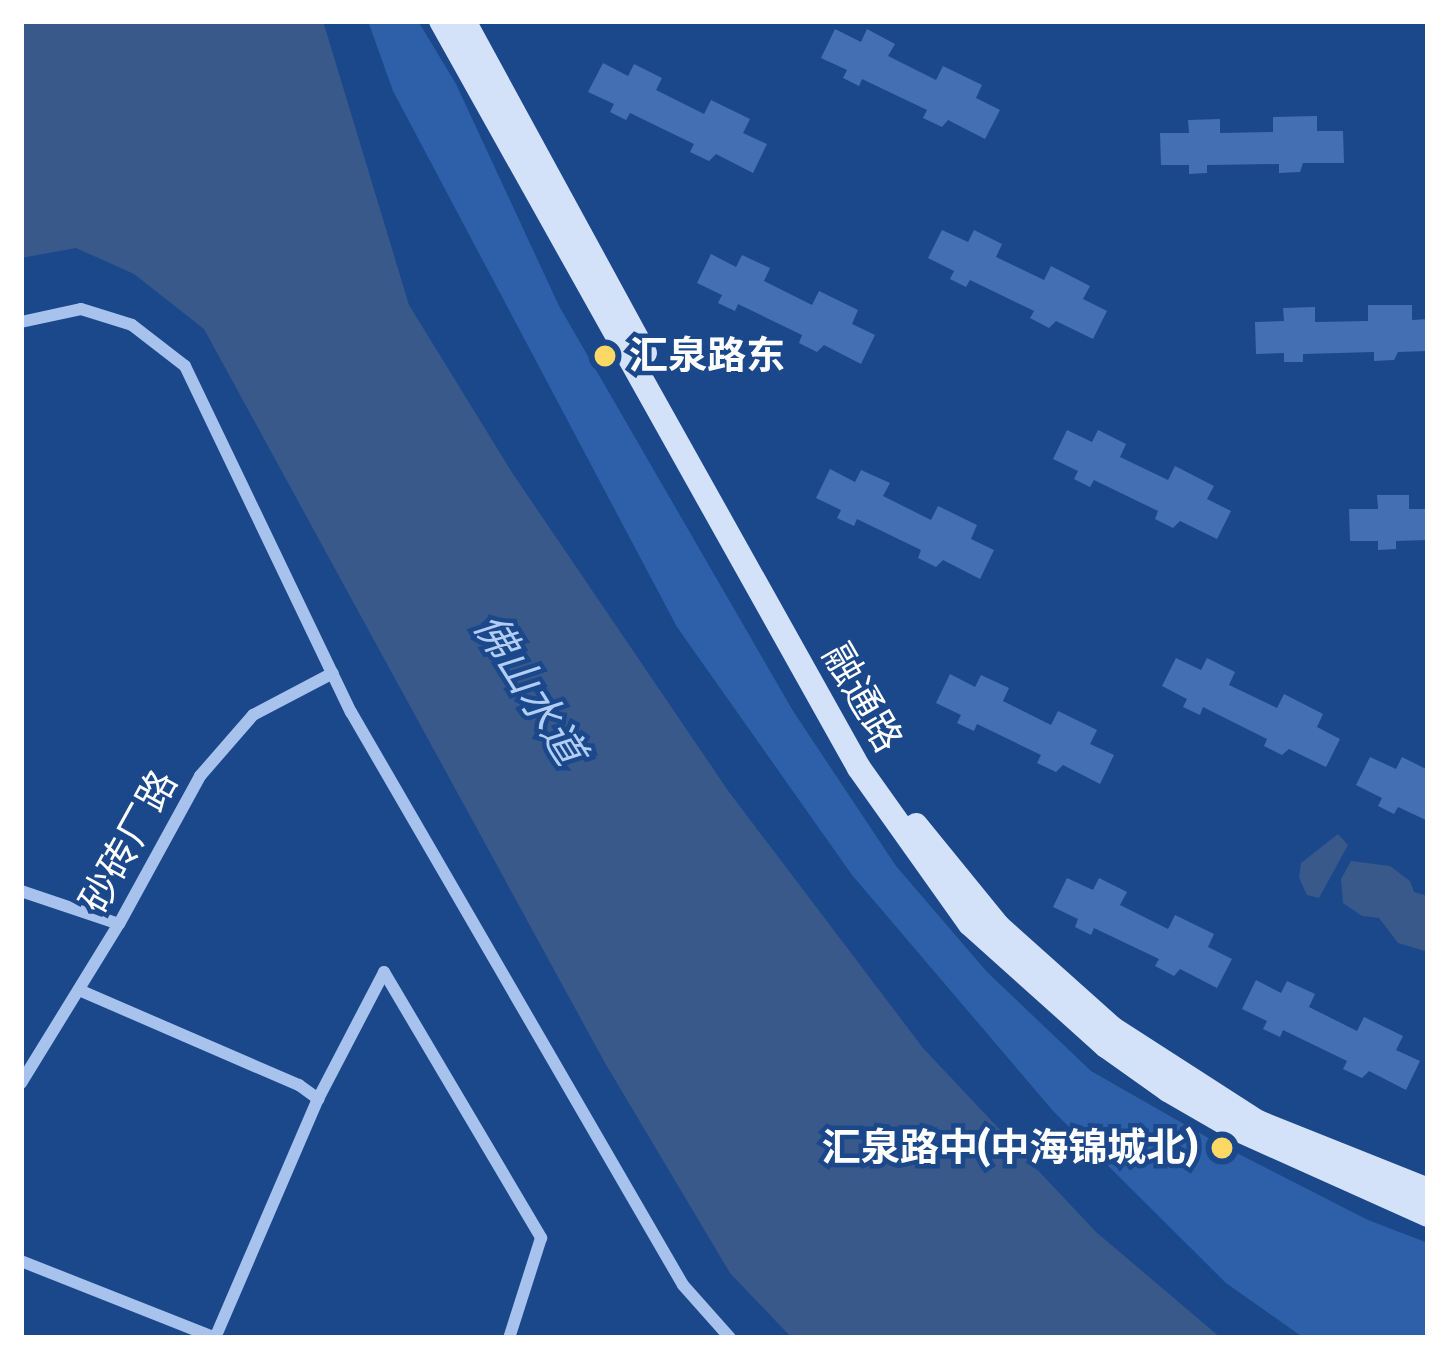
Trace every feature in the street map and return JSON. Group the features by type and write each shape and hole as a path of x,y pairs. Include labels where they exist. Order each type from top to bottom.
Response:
{"main road":[{"name":"融通路","path":"441,21 860,768 970,924 1106,1046 1168,1090 1232,1127 1428,1215"},
{"name":"融通路","path":"464,21 851,723 905,810 968,891 1032,960 1153,1056 1258,1122 1428,1190"}],"street":[{"path":"21,322 81,309 131,325 185,366 332,673 682,1285 730,1338"},
{"name":"砂砖厂路","path":"21,1084 119,924 200,776 253,715 332,673"},
{"path":"21,891 119,924"},
{"path":"21,1261 215,1338 318,1100 384,972 541,1238 509,1338"},
{"path":"79,990 298,1085 318,1100"}],"shaded area":[{"path":"368,21 418,21 456,84 559,306 793,711 896,866 987,972 1091,1071 1217,1143 1368,1220 1428,1243 1428,1338 1304,1338 1226,1283 1054,1112 852,875 677,627 393,91"}],"water":[{"name":"佛山水道","path":"21,21 323,21 409,305 513,474 729,792 923,1048 1096,1232 1221,1338 792,1338 730,1273 605,1063 204,329 134,274 76,248 21,258"},
{"path":"1338,834 1348,845 1319,898 1307,895 1299,878 1301,863"},
{"path":"1351,861 1390,866 1410,881 1414,892 1428,896 1428,952 1398,943 1379,918 1362,916 1343,903 1341,879"}],"building":[{"path":"835,29 861,42 867,29 895,44 888,56 936,80 943,66 982,85 976,98 1000,110 985,139 948,120 942,127 923,118 927,110 862,79 859,86 843,78 847,70 821,58"},
{"path":"603,63 628,76 634,64 662,78 656,90 704,114 711,100 750,119 743,133 767,144 753,173 716,154 709,161 690,152 694,144 630,113 626,120 610,112 614,104 588,92"},
{"path":"1317,116 1317,131 1343,131 1344,163 1303,163 1300,172 1279,173 1279,164 1207,165 1207,173 1189,174 1189,165 1161,165 1160,133 1189,133 1188,120 1220,119 1220,133 1273,132 1273,117"},
{"path":"942,230 968,242 974,230 1002,244 996,257 1044,280 1051,266 1090,286 1083,299 1107,311 1093,339 1056,321 1049,328 1030,318 1034,311 970,280 966,287 950,279 954,271 928,258"},
{"path":"711,254 736,267 742,255 770,268 764,281 812,305 819,291 858,310 852,324 875,335 861,364 824,345 817,352 799,343 802,335 738,304 735,311 718,303 722,295 697,283"},
{"path":"1368,305 1412,305 1412,320 1428,319 1428,351 1398,352 1394,360 1374,361 1374,352 1303,354 1303,362 1284,362 1284,353 1256,354 1255,322 1284,321 1283,308 1315,307 1315,322 1368,321"},
{"path":"1067,430 1092,442 1098,430 1126,444 1120,457 1168,480 1175,466 1214,486 1207,499 1231,511 1217,539 1180,521 1173,528 1155,519 1158,511 1094,480 1090,487 1074,479 1078,471 1053,459"},
{"path":"830,469 855,482 861,470 890,483 883,496 931,520 938,506 977,525 971,539 994,550 980,579 943,560 936,567 918,558 921,550 857,519 854,526 837,518 841,510 816,498"},
{"path":"1377,495 1409,495 1409,509 1428,509 1428,540 1396,541 1396,549 1378,550 1378,541 1350,541 1349,509 1378,509"},
{"path":"1176,658 1201,670 1207,658 1235,672 1229,685 1277,708 1284,694 1323,714 1317,727 1340,739 1326,767 1289,749 1282,755 1264,746 1267,739 1203,707 1200,715 1183,707 1187,699 1162,686"},
{"path":"950,674 975,687 981,675 1009,688 1003,701 1051,725 1058,711 1097,730 1090,744 1114,755 1100,784 1063,765 1056,772 1037,763 1041,755 977,724 974,731 957,723 961,715 936,703"},
{"path":"1370,757 1396,769 1402,757 1428,770 1428,821 1398,807 1394,814 1378,806 1382,798 1356,785"},
{"path":"1067,878 1093,890 1099,878 1127,892 1120,905 1168,929 1175,915 1214,934 1208,947 1232,959 1217,988 1180,969 1174,976 1155,966 1159,959 1094,928 1091,935 1075,927 1078,919 1053,907"},
{"path":"1256,980 1281,993 1287,981 1315,994 1309,1007 1357,1031 1364,1017 1403,1036 1396,1050 1420,1061 1406,1090 1369,1071 1362,1078 1343,1069 1347,1061 1283,1030 1280,1037 1263,1029 1267,1021 1242,1009"}],"place":[{"name":"汇泉路东","path":"605,356"},
{"name":"汇泉路中(中海锦城北)","path":"1222,1148"}]}
